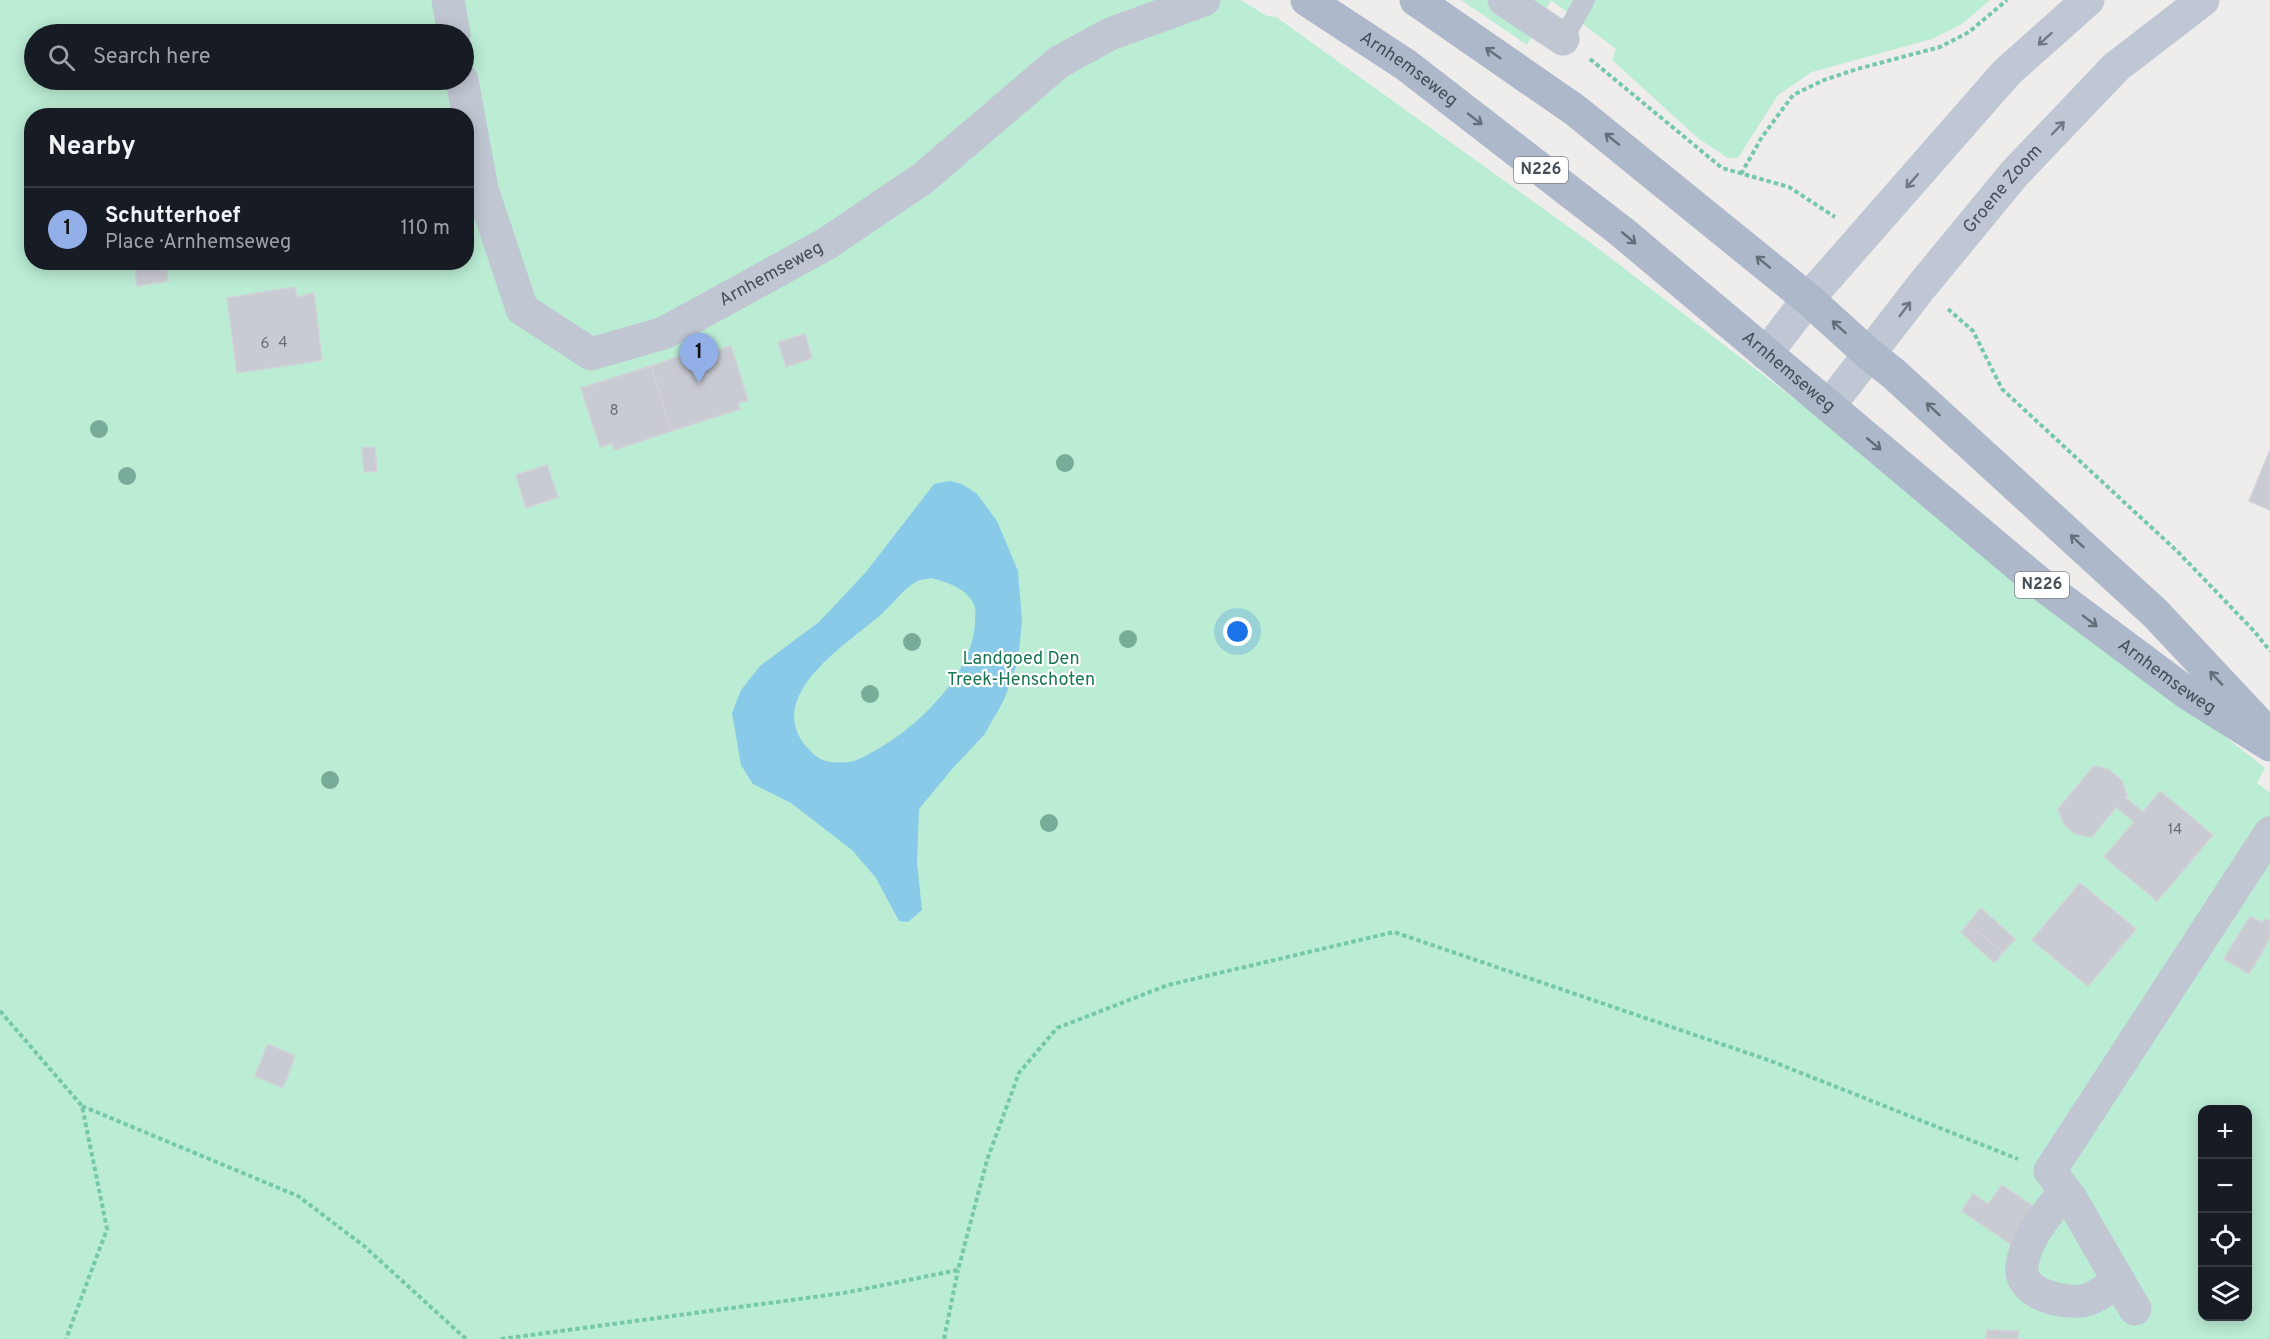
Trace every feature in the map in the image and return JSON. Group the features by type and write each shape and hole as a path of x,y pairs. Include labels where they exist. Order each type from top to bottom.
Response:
{"main road":[{"name":"Arnhemseweg","path":"1307,0 1406,65 1622,232 2037,581 2187,693 2270,745"},
{"name":"Arnhemseweg","path":"1416,0 1575,110 1808,299 1894,374 2155,613 2270,736"},
{"path":"1766,354 1808,299 2007,72 2088,0"},
{"name":"Groene Zoom","path":"1829,406 1921,287 2014,174 2116,67 2204,0"}],"street":[{"path":"448,0 452,24"},
{"name":"Arnhemseweg","path":"474,145 482,189 522,309 591,354 664,333 826,244 922,179 1059,62 1110,34 1204,0"},
{"path":"1504,0 1563,39"},
{"name":"Arnhemseweg","path":"464,90 467,108"},
{"path":"2057,1181 2127,1295 2086,1300 2053,1300 2030,1288 2021,1269 2028,1244 2057,1181 2270,833"}],"lane":[{"path":"1563,39 1585,0"}],"path":[{"path":"1741,174 1762,137 1793,95 1824,80 1857,69 1940,47 1969,32 2007,0"},
{"path":"944,1339 958,1270 987,1160 1019,1073 1057,1028 1168,985 1394,932 1771,1061 2057,1181"},
{"path":"0,1011 82,1106 298,1196 364,1246 466,1339"},
{"path":"66,1339 107,1228 82,1106"},
{"path":"501,1339 844,1293 958,1270"}],"green space":[{"name":"Landgoed Den Treek-Henschoten","path":"0,0 1241,0 1267,16 1276,17 1591,243 1924,498 2265,768 2257,783 2270,793 2270,1339 0,1339"},
{"path":"1461,0 1551,0 1527,45"},
{"path":"1551,0 1990,0 1962,24 1932,39 1812,72 1778,95 1738,158 1728,158 1699,139 1612,60 1616,49"}],"water":[{"path":"950,481 962,484 977,494 997,521 1018,571 1022,621 1018,661 1004,700 984,735 919,809 917,863 922,910 908,922 899,921 876,878 852,850 791,803 753,784 741,765 732,713 741,690 760,666 819,622 866,572 934,484","holes":["931,578 963,591 968,595 975,609 972,640 955,678 926,712 893,740 876,750 848,762 829,762 814,755 805,745 795,727 795,708 802,690 814,673 830,657 882,614 909,587 916,582"]}],"building":[{"path":"135,270 167,270 168,281 137,286"},
{"path":"295,287 297,297 314,293 322,360 237,373 227,298"},
{"path":"805,334 812,358 786,367 778,342"},
{"path":"731,346 748,400 738,403 740,409 671,431 651,366 701,349 703,355"},
{"path":"651,366 671,431 614,450 612,443 600,447 581,388"},
{"path":"375,447 377,471 364,472 362,448"},
{"path":"2270,450 2270,510 2249,501"},
{"path":"547,465 558,497 526,508 516,475"},
{"path":"2094,766 2108,769 2122,781 2127,795 2125,797 2143,812 2160,791 2213,835 2157,901 2104,857 2134,822 2116,807 2092,837 2076,834 2064,824 2058,809"},
{"path":"2080,883 2136,929 2088,986 2032,940"},
{"path":"1981,908 2015,939 2003,952 1968,924"},
{"path":"2250,916 2262,923 2265,919 2270,921 2270,938 2249,974 2224,959"},
{"path":"1968,924 2003,952 1994,963 1961,932"},
{"path":"268,1044 295,1056 283,1088 255,1076"},
{"path":"2002,1185 2036,1208 2012,1245 1962,1211 1973,1194 1988,1204"},
{"path":"1987,1330 2018,1331 2018,1339 1986,1339"}],"place":[{"name":"Schutterhoef","path":"699,383"}]}
